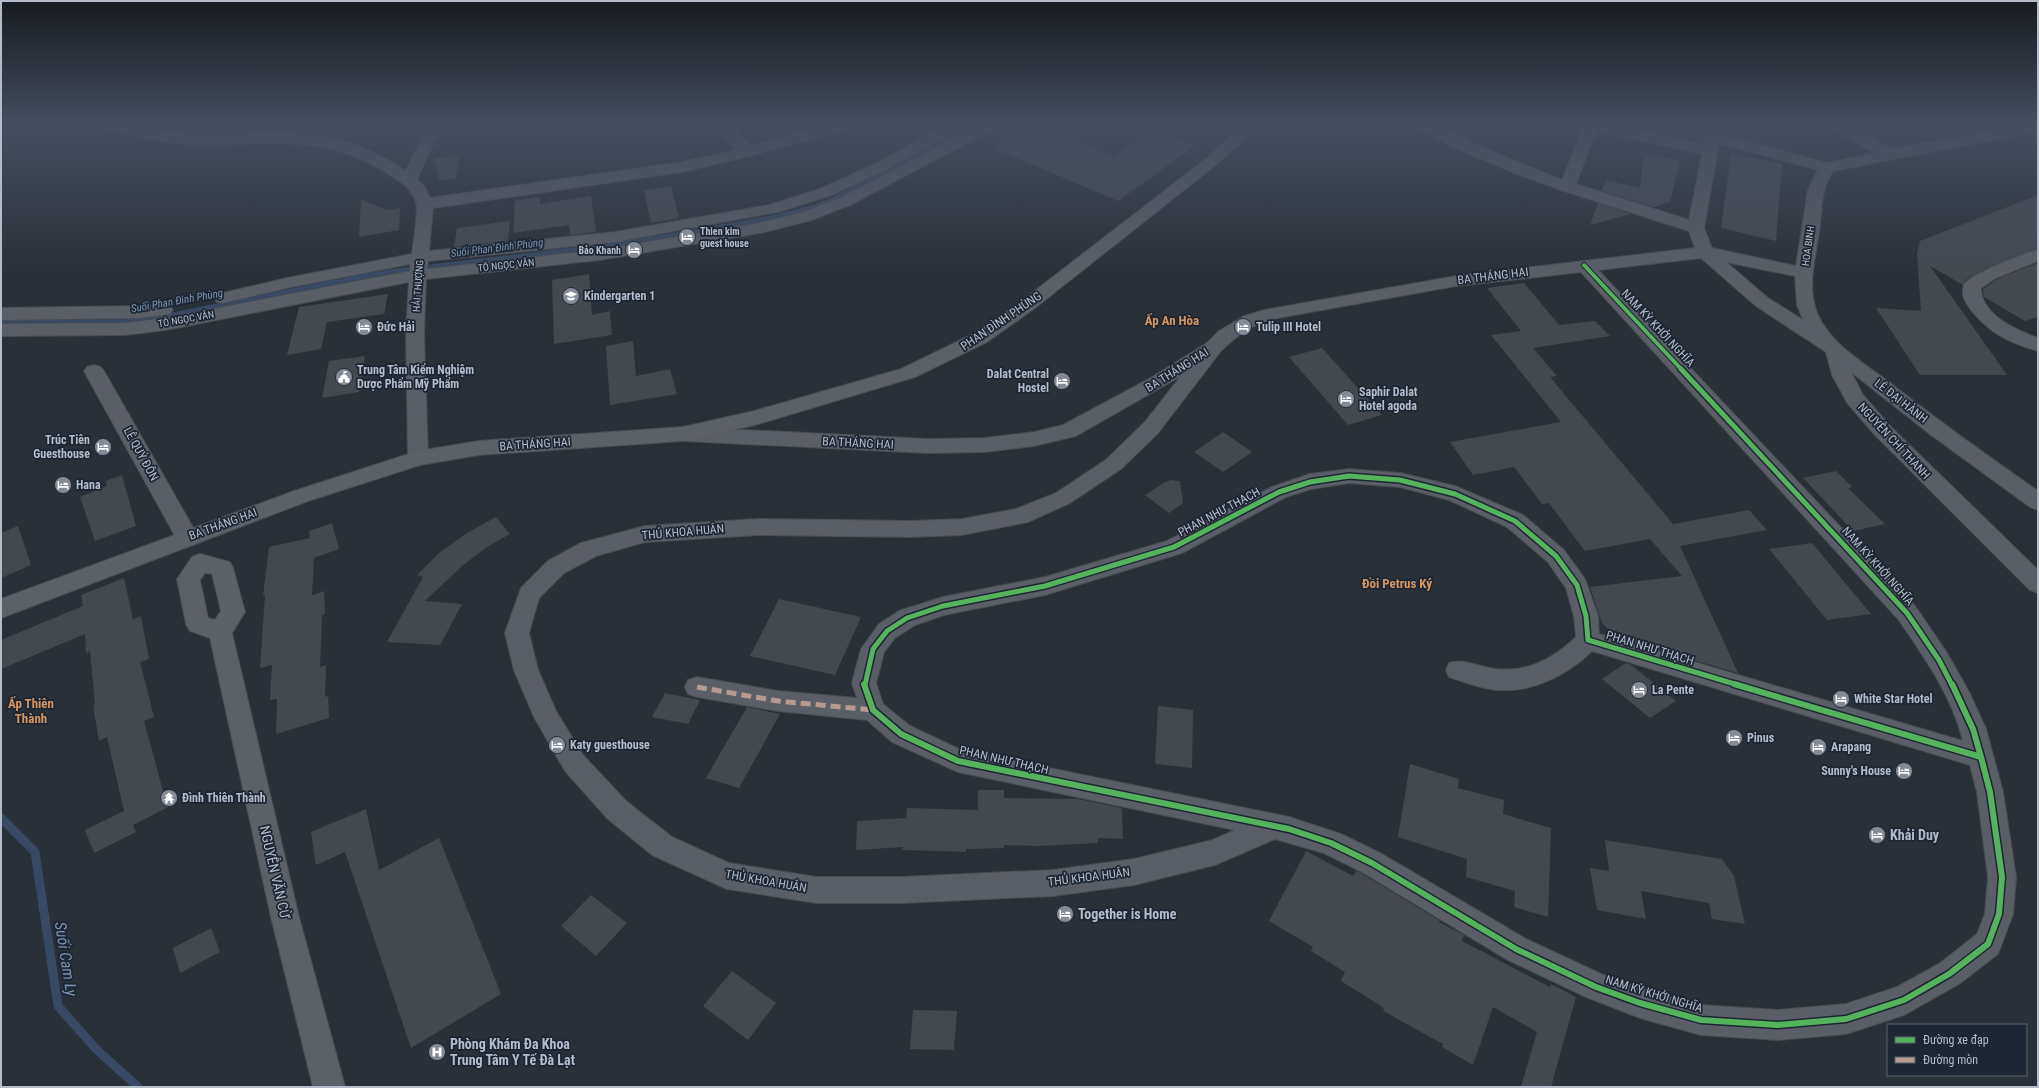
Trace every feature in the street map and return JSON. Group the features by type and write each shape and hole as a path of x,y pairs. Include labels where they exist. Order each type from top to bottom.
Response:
{"main road":[{"name":"PHAN ĐÌNH PHÙNG","path":"683,434 755,418 908,373 974,341 1029,304 1193,176"},
{"name":"BA THÁNG HAI","path":"1,608 187,537 300,496 418,458 479,448 683,434"},
{"path":"187,537 200,563"},
{"path":"200,563 222,568 233,612 220,632 198,624 188,579 200,563"},
{"name":"NGUYỄN VĂN CỪ","path":"220,632 285,915 311,1022 329,1087"}],"street":[{"path":"403,176 418,189 426,204 630,176"},
{"path":"409,180 411,176"},
{"name":"TÔ NGỌC VÂN","path":"1,314 142,312 165,310 201,304 287,283 419,266 772,210 826,192 860,176"},
{"name":"TÔ NGỌC VÂN","path":"1,330 166,324 419,266 599,255 760,228 806,217 846,201 894,176"},
{"path":"1534,176 1696,228"},
{"path":"1567,187 1572,176"},
{"path":"1705,176 1696,228 1705,252 1762,302 1834,349"},
{"name":"HOA BINH","path":"1705,252 1804,273 1815,194 1821,176"},
{"name":"HẢI THƯỢNG","path":"418,458 415,340 419,266 426,204"},
{"name":"BA THÁNG HAI","path":"683,434 928,446 984,445 1034,439 1069,431 1156,383 1214,347 1226,335 1244,324 1270,314 1448,282 1705,252"},
{"path":"2038,255 1990,274 1972,286 1972,299 1991,322 2016,337 2038,345"},
{"name":"NAM KỲ KHỞI NGHĨA","path":"1272,827 1289,829 1331,843 1372,863 1516,949 1596,987 1640,1003 1701,1020 1778,1025 1846,1019 1904,1000 1949,974 1988,944 1998,914 2002,877 1990,792 1972,729 1960,699 1939,660 1907,613 1584,265"},
{"name":"LÊ ĐẠI HÀNH","path":"1804,273 1804,299 1809,314 1817,329 1834,349 1905,405 2038,502"},
{"name":"THỦ KHOA HUÂN","path":"1214,347 1151,428 1114,464 1063,498 1020,516 962,527 911,529 758,527 645,534 589,549 556,566 529,594 517,633 526,670 546,717 574,763 617,810 662,846 727,876 816,890 902,890 1053,883 1134,872 1215,852 1272,827"},
{"name":"NGUYỄN CHÍ THANH","path":"1834,349 1842,375 1852,393 1878,426 2038,584"},
{"name":"LÊ QUÝ ĐÔN","path":"94,371 187,537"},
{"name":"PHAN NHƯ THẠCH","path":"1272,827 958,761 901,734 873,710 864,683 873,649 887,632 907,618 943,606 1045,586 1174,547 1279,492 1310,482 1349,476 1400,480 1455,494 1515,521 1556,556 1577,585 1586,616 1588,640 1571,658 1547,672 1522,679 1497,680 1458,670"},
{"name":"PHAN NHƯ THẠCH","path":"1588,640 1981,757"},
{"path":"697,687 778,701 873,710"}],"building":[{"path":"438,176 456,176 456,179 439,180"},
{"path":"1059,176 1153,176 1118,201"},
{"path":"1641,176 1676,176 1670,202 1654,207 1602,191 1606,180 1640,188"},
{"path":"1728,176 1781,176 1776,241 1721,228"},
{"path":"671,186 679,218 651,223 644,190"},
{"path":"2038,195 2038,249 1985,269 1967,279 1963,285 1930,266 2007,375 1920,375 1876,308 1921,311 1917,253 1920,241"},
{"path":"591,196 596,232 570,235 569,225 513,233 515,201 540,197 540,204"},
{"path":"361,199 387,210 400,208 399,230 359,237"},
{"path":"1598,203 1630,214 1590,225"},
{"path":"510,221 508,241 454,247 457,228"},
{"path":"2038,263 2038,317 2025,321 1984,297 1983,289 1997,279"},
{"name":"Kindergarten 1","path":"589,274 592,315 610,311 612,335 554,344 552,280"},
{"path":"1524,283 1559,325 1595,321 1610,336 1533,348 1557,376 1550,377 1673,524 1749,510 1767,530 1680,546 1738,673 1618,638 1602,623 1590,587 1682,576 1650,539 1585,551 1549,503 1542,504 1514,467 1473,475 1450,442 1561,422 1491,335 1521,331 1487,288"},
{"path":"388,294 384,314 327,322 321,349 287,355 299,307"},
{"path":"633,341 636,376 670,369 677,394 610,405 606,346"},
{"name":"Saphir Dalat Hotel agoda","path":"1322,348 1382,415 1348,425 1289,357"},
{"name":"Trung Tâm Kiểm Nghiệm Dược Phẩm Mỹ Phẩm","path":"365,356 359,392 322,398 329,361"},
{"path":"1223,432 1252,452 1223,472 1194,452"},
{"path":"1836,471 1852,487 1848,488 1885,524 1853,531 1803,478"},
{"path":"122,475 136,526 95,541 80,497 107,486 106,481"},
{"path":"1171,480 1180,481 1183,503 1169,513 1145,495 1165,482"},
{"path":"496,517 510,534 487,547 462,566 425,601 462,604 440,645 387,642 423,577 417,575 439,553 467,533"},
{"path":"332,523 339,549 314,558 312,595 324,591 325,614 322,615 320,667 326,665 325,697 328,696 329,718 276,734 277,699 270,700 272,665 260,668 265,595 263,596 269,547 310,538 309,531"},
{"path":"18,526 31,565 1,578 1,533"},
{"path":"1812,543 1871,614 1827,620 1769,549"},
{"path":"124,578 133,619 141,616 149,659 140,662 154,717 144,721 163,791 172,805 133,825 136,832 94,853 85,830 124,811 107,737 99,741 93,705 95,704 90,651 86,653 85,634 1,669 1,640 83,606 81,595"},
{"path":"779,599 861,617 835,675 750,656"},
{"name":"La Pente","path":"1626,663 1630,664 1676,701 1650,718 1602,679"},
{"path":"665,693 700,700 688,724 652,717"},
{"path":"1158,706 1193,710 1192,768 1155,764"},
{"path":"747,707 780,714 739,788 706,778"},
{"path":"1410,764 1459,779 1458,788 1504,800 1503,814 1551,828 1548,917 1514,907 1515,891 1466,877 1467,859 1398,837"},
{"path":"978,790 1004,790 1004,798 1078,799 1122,808 1123,839 1098,838 1098,843 1037,846 1004,845 1004,848 966,849 966,852 902,850 903,847 856,850 857,821 906,818 907,808 978,810"},
{"path":"366,809 379,870 439,838 501,994 411,1048 345,852 316,865 311,832"},
{"path":"1605,840 1722,859 1734,876 1745,924 1712,919 1709,903 1641,891 1646,919 1597,910 1590,868 1609,871"},
{"path":"1306,851 1353,876 1356,871 1361,873 1440,921 1439,922 1464,935 1462,941 1550,987 1551,984 1576,997 1551,1087 1521,1087 1537,1032 1493,1007 1473,1065 1442,1047 1443,1044 1383,1011 1384,1008 1341,981 1345,972 1311,951 1313,947 1269,921"},
{"path":"591,895 627,923 596,956 561,926"},
{"path":"211,928 220,952 180,973 173,948"},
{"path":"732,971 776,1003 748,1040 703,1006"},
{"path":"913,1010 957,1011 954,1050 910,1049"}],"waterway":[{"name":"Suối Phan Đình Phùng","path":"1,322 112,322 164,317 381,273 609,246 690,233 773,218 813,208 835,199 879,176"},
{"name":"Suối Cam Ly","path":"1,818 35,852 58,1006 96,1049 138,1087"}],"marked path":[{"path":"697,687 778,701 873,710"}],"cycle path":[{"path":"1584,265 1907,613 1939,660 1960,699 1973,729 1990,792 2002,877 1999,914 1988,944 1949,974 1904,1000 1846,1019 1778,1025 1701,1020 1640,1003 1596,987 1516,949 1372,863 1331,843 1289,829 958,761 901,734 873,710 864,683 873,649 887,631 907,618 943,606 1045,586 1174,547 1279,492 1310,482 1349,476 1400,480 1455,494 1515,521 1556,556 1577,585 1586,616 1588,640 1981,757"}],"place":[{"name":"Thien kim guest house","path":"687,237"},
{"name":"Bảo Khanh","path":"634,250"},
{"name":"Kindergarten 1","path":"571,296"},
{"name":"Đức Hải","path":"364,327"},
{"name":"Tulip III Hotel","path":"1243,327"},
{"name":"Trung Tâm Kiểm Nghiệm Dược Phẩm Mỹ Phẩm","path":"344,377"},
{"name":"Dalat Central Hostel","path":"1062,381"},
{"name":"Saphir Dalat Hotel agoda","path":"1346,399"},
{"name":"Trúc Tiên Guesthouse","path":"103,447"},
{"name":"Hana","path":"63,485"},
{"name":"La Pente","path":"1639,690"},
{"name":"White Star Hotel","path":"1841,699"},
{"name":"Pinus","path":"1734,738"},
{"name":"Katy guesthouse","path":"557,745"},
{"name":"Arapang","path":"1818,747"},
{"name":"Sunny's House","path":"1904,771"},
{"name":"Đình Thiên Thành","path":"169,798"},
{"name":"Khải Duy","path":"1877,835"},
{"name":"Together is Home","path":"1065,914"},
{"name":"Phòng Khám Đa Khoa Trung Tâm Y Tế Đà Lạt","path":"437,1052"}],"district":[{"name":"Ấp An Hòa","path":"1172,320"},
{"name":"Đồi Petrus Ký","path":"1397,583"},
{"name":"Ấp Thiên Thành","path":"31,710"}]}
